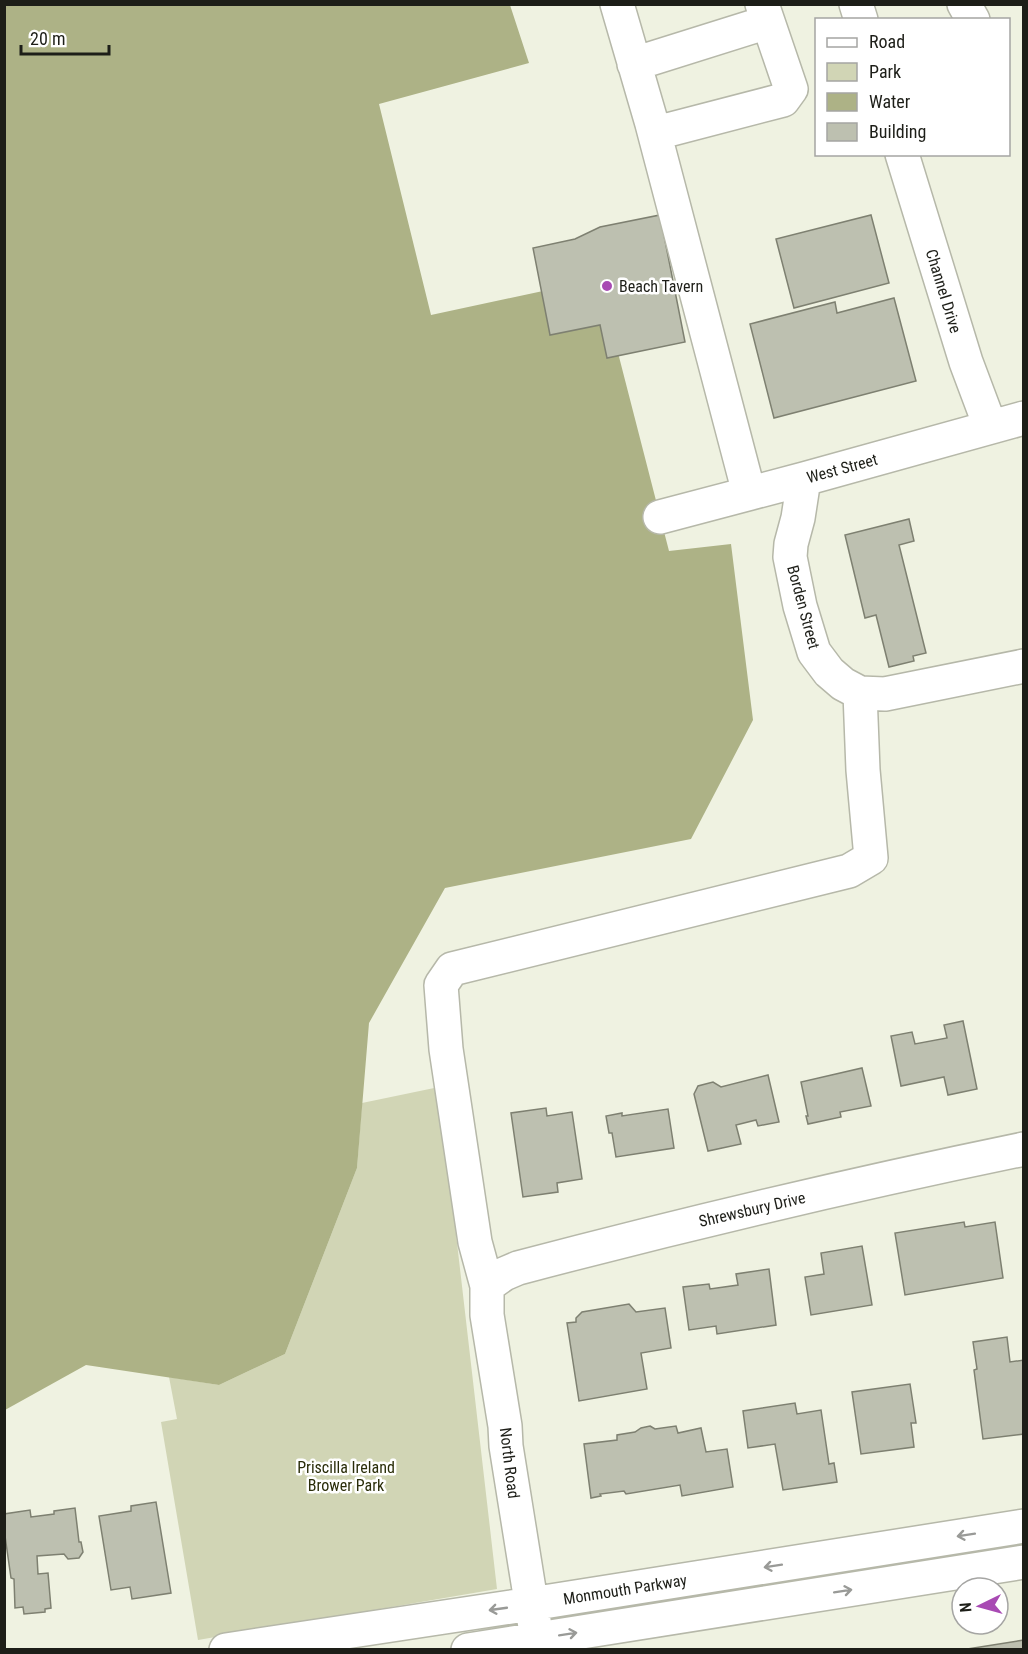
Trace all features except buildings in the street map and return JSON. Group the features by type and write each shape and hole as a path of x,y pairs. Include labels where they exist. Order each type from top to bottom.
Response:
{"street":[{"path":"617,4 652,124 749,492"},
{"path":"964,4 972,18"},
{"path":"634,64 765,13 791,89 783,100 664,131 652,124"},
{"name":"Channel Drive","path":"906,156 966,362 990,426"},
{"name":"West Street","path":"660,517 1023,418"},
{"name":"Borden Street","path":"804,479 790,556 801,606 814,652 829,672 843,684 860,693"},
{"path":"860,693 885,694 1023,666"},
{"name":"North Road","path":"537,1639 506,1446 506,1426 487,1315 487,1286 474,1231 446,1049 441,985 452,969 849,871 871,858 862,770 860,693"},
{"name":"Shrewsbury Drive","path":"487,1286 504,1274 518,1268 667,1229 1023,1149"},
{"name":"Monmouth Parkway","path":"226,1650 1023,1526"},
{"path":"875,1550 880,1585"},
{"path":"468,1650 1023,1562"}],"green space":[{"name":"Priscilla Ireland Brower Park","path":"439,1087 497,1589 198,1640 161,1422 177,1419 169,1377 219,1385 285,1354 357,1168 362,1103"}],"water":[{"path":"5,5 510,5 529,63 379,104 431,315 599,279 669,551 731,544 753,720 691,839 445,888 369,1023 357,1168 285,1354 219,1385 86,1365 5,1410"}],"place":[{"name":"Beach Tavern","path":"607,286"}]}
